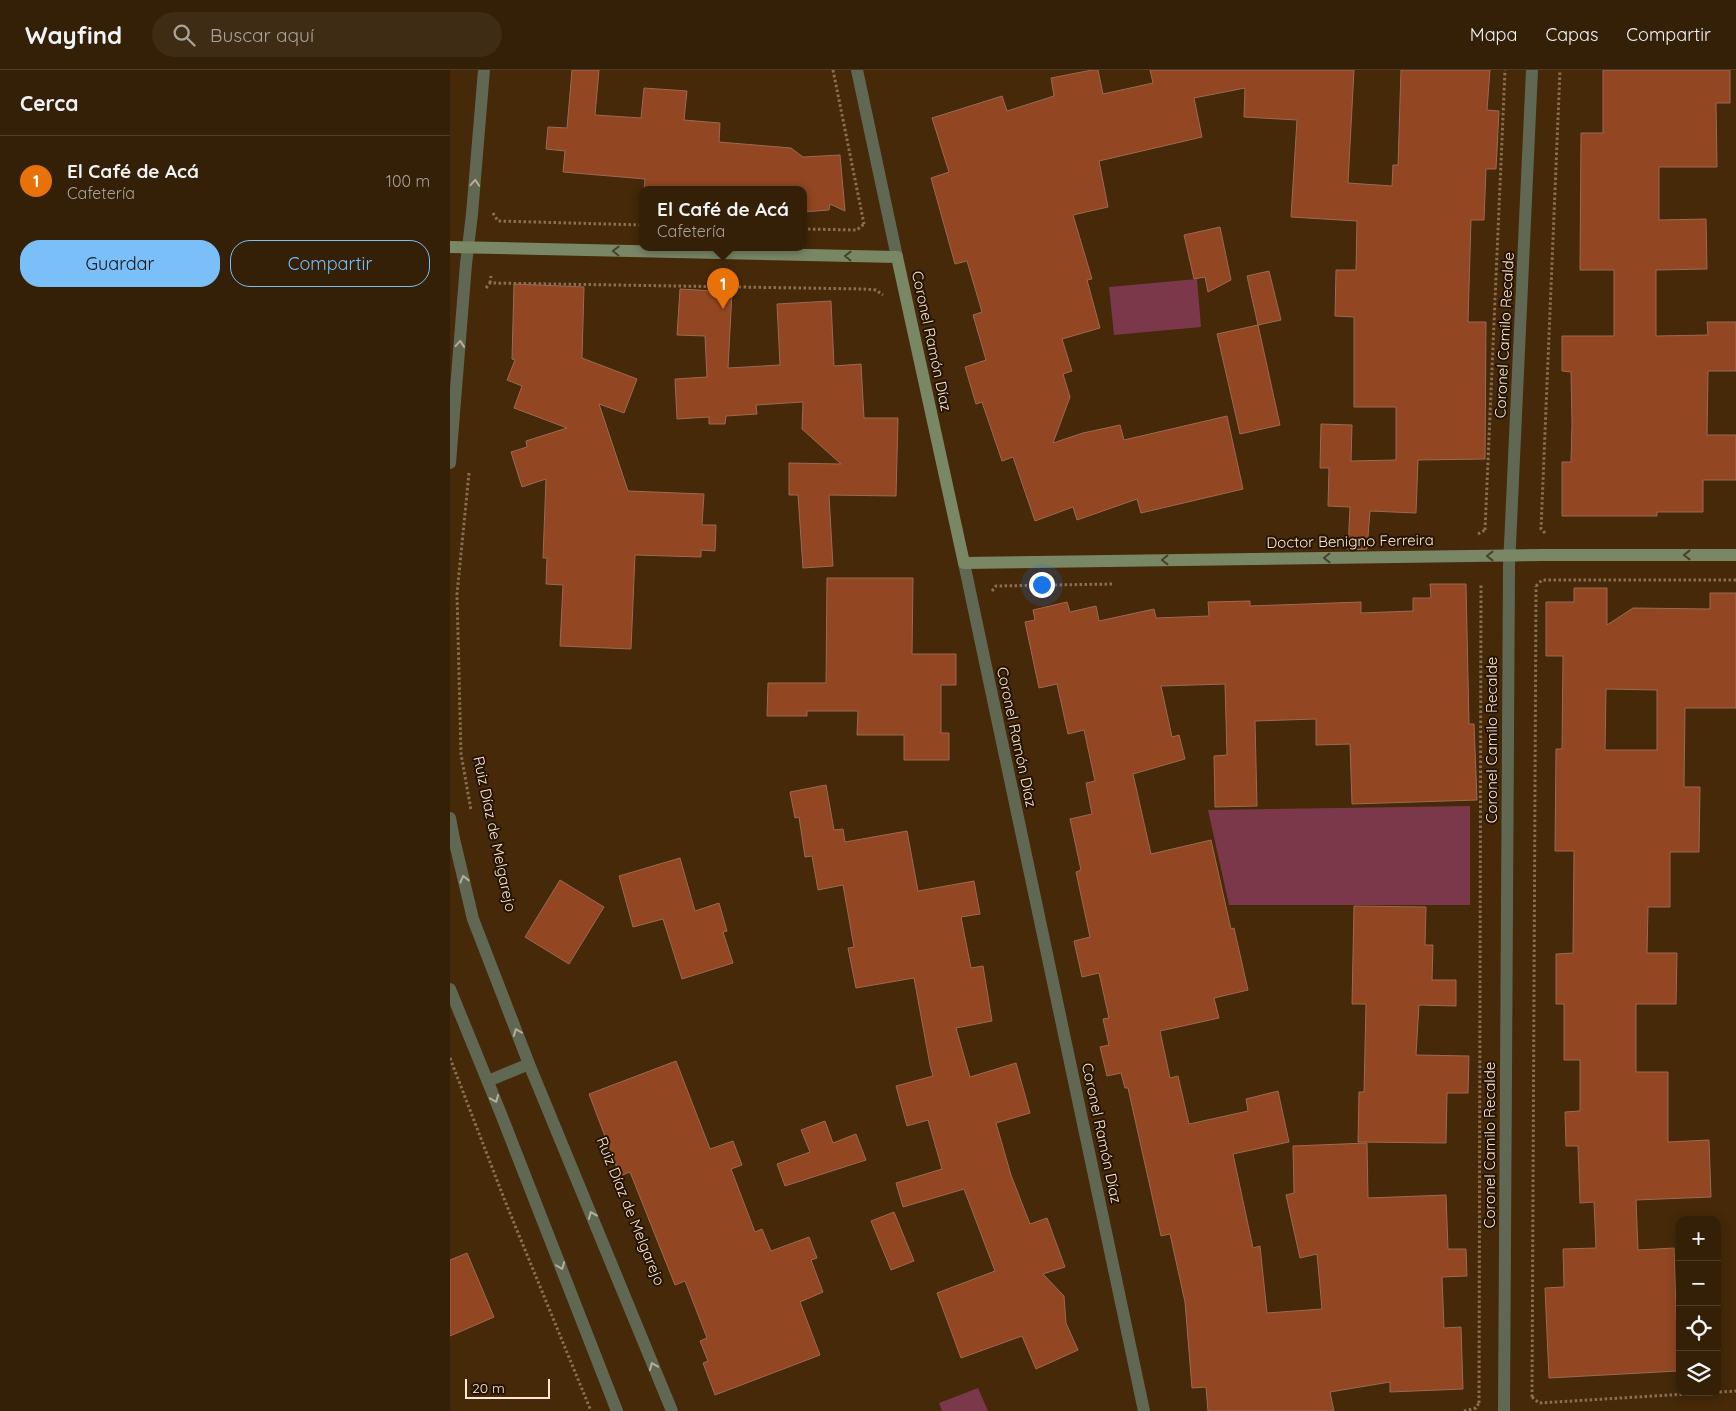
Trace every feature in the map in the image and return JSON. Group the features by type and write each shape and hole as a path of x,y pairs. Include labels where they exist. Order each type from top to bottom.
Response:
{"street":[{"path":"450,463 484,70"},
{"name":"Coronel Ramón Díaz","path":"857,70 1144,1411"},
{"name":"Coronel Camilo Recalde","path":"1504,1411 1510,556 1532,70"},
{"path":"450,247 897,257"},
{"name":"Doctor Benigno Ferreira","path":"964,563 1736,555"},
{"path":"450,818 473,918 529,1064 672,1411"},
{"path":"450,989 617,1411"},
{"path":"488,1081 529,1064"}],"path":[{"path":"807,229 857,230 864,224 833,70"},
{"name":"Coronel Camilo Recalde","path":"1485,530 1505,70"},
{"path":"1545,534 1541,529 1560,70"},
{"path":"493,215 498,221 639,225"},
{"path":"497,227 498,221"},
{"path":"485,293 491,276"},
{"path":"863,282 864,289"},
{"path":"490,283 864,289 876,290 883,296"},
{"name":"Ruiz Díaz de Melgarejo","path":"469,468 458,594 461,754 473,818"},
{"path":"1534,528 1541,529"},
{"path":"1532,1397 1536,586 1542,580 1736,580"},
{"name":"Coronel Camilo Recalde","path":"1476,1410 1479,1403 1481,585 1488,585"},
{"path":"1530,586 1536,586"},
{"path":"450,1058 505,1201 591,1411"},
{"path":"1524,1398 1532,1397 1539,1403 1736,1391"},
{"path":"1464,1411 1476,1410"}],"shaded area":[{"path":"1197,279 1201,327 1114,335 1109,287"},
{"path":"1470,806 1470,905 1229,905 1208,810"},
{"path":"978,1388 988,1411 942,1411 939,1403"}],"building":[{"path":"572,70 599,70 595,115 641,118 644,88 687,91 684,120 720,123 719,142 791,148 803,157 840,155 845,211 830,204 829,210 807,212 807,186 644,186 645,179 563,172 565,151 546,149 548,127 567,128"},
{"path":"1098,70 1103,94 1153,83 1150,70 1354,70 1348,183 1392,186 1393,165 1398,165 1401,70 1490,70 1487,110 1499,111 1496,169 1486,169 1484,220 1471,220 1468,322 1486,322 1485,459 1418,460 1416,513 1370,511 1367,549 1348,550 1350,507 1328,506 1329,468 1320,468 1321,424 1352,425 1351,461 1396,460 1396,407 1354,407 1354,317 1335,316 1336,270 1356,270 1357,221 1291,217 1297,120 1244,117 1245,88 1194,98 1202,137 1099,161 1108,207 1073,215 1092,279 1087,280 1100,328 1062,339 1072,371 1063,374 1070,397 1053,443 1083,433 1120,425 1124,440 1227,416 1243,489 1141,513 1137,499 1077,520 1073,507 1035,521 1013,457 1002,461 982,402 976,404 965,367 986,360 973,315 982,312 967,261 955,264 931,178 949,172 932,118 1002,96 1007,111 1054,96 1051,78"},
{"path":"1603,70 1730,70 1730,103 1716,103 1717,167 1659,167 1659,220 1706,219 1707,269 1656,270 1656,336 1708,335 1707,322 1736,322 1736,371 1708,371 1707,435 1736,435 1736,480 1703,480 1703,512 1657,512 1657,516 1562,516 1562,462 1571,462 1572,424 1571,372 1562,371 1562,336 1614,336 1614,270 1580,270 1581,133 1603,133"},
{"path":"1220,227 1231,280 1208,292 1205,277 1194,279 1184,235"},
{"path":"1269,271 1281,320 1258,325 1247,276"},
{"path":"514,284 584,287 582,358 637,379 624,413 599,404 628,491 704,494 702,525 716,525 715,551 701,550 701,557 635,555 631,649 560,646 563,585 546,584 547,558 543,558 546,479 522,487 511,452 527,447 526,441 567,428 514,408 522,386 507,380 515,360 512,359"},
{"path":"680,289 732,292 728,368 780,365 777,304 831,301 834,366 861,364 864,418 898,418 896,496 829,495 833,566 803,568 798,495 789,495 789,463 841,464 802,429 803,402 756,405 757,414 726,416 725,424 709,424 709,417 677,419 675,379 707,377 705,336 677,335"},
{"path":"1258,325 1280,425 1240,434 1217,334"},
{"path":"827,578 913,578 912,654 956,654 956,685 941,685 941,733 949,733 949,760 904,760 904,735 857,735 858,711 807,711 807,716 767,716 768,683 826,683"},
{"path":"1430,584 1466,584 1469,724 1474,724 1477,800 1352,804 1350,744 1316,745 1316,719 1255,721 1257,806 1215,807 1214,756 1227,755 1225,684 1161,686 1172,737 1179,735 1185,759 1133,774 1151,854 1211,840 1231,929 1234,928 1248,990 1214,998 1219,1018 1160,1031 1170,1078 1178,1076 1189,1124 1248,1111 1246,1099 1278,1091 1289,1142 1233,1154 1253,1248 1260,1246 1267,1313 1322,1309 1317,1254 1300,1258 1286,1195 1294,1193 1293,1146 1367,1143 1368,1198 1446,1195 1448,1249 1466,1249 1467,1276 1442,1277 1444,1328 1461,1327 1463,1389 1390,1392 1390,1382 1330,1392 1334,1411 1208,1411 1206,1387 1192,1388 1185,1302 1170,1234 1161,1236 1128,1088 1125,1088 1121,1073 1107,1076 1100,1047 1109,1045 1103,1019 1109,1018 1099,973 1082,977 1074,941 1090,937 1076,872 1081,870 1070,819 1092,814 1086,783 1095,781 1084,730 1068,734 1057,684 1039,688 1025,622 1035,620 1033,610 1067,602 1070,612 1096,606 1099,621 1154,609 1156,618 1209,616 1208,602 1250,601 1250,606 1361,602 1361,613 1413,611 1413,598 1431,598"},
{"path":"1574,588 1607,588 1607,625 1633,608 1710,609 1710,593 1736,593 1736,708 1685,708 1684,787 1700,787 1699,852 1670,852 1670,907 1648,907 1647,953 1677,953 1676,1004 1636,1004 1636,1072 1668,1072 1668,1142 1709,1140 1711,1197 1636,1200 1638,1250 1674,1248 1676,1371 1549,1378 1545,1288 1564,1287 1563,1249 1596,1248 1594,1202 1580,1203 1578,1146 1566,1146 1565,1112 1580,1111 1580,1060 1564,1060 1564,1004 1556,1004 1556,954 1573,953 1574,851 1555,851 1556,749 1562,749 1563,656 1546,656 1546,602 1574,602","holes":["1606,689 1657,690 1657,750 1605,750"]},
{"path":"826,785 834,830 843,829 845,842 907,831 918,891 974,881 980,914 961,917 971,968 983,966 992,1021 956,1028 970,1077 1016,1063 1030,1113 996,1123 1011,1175 1030,1224 1047,1218 1065,1267 1043,1274 1064,1296 1066,1323 1078,1350 1036,1369 1022,1336 961,1358 937,1293 995,1271 964,1189 903,1207 896,1183 942,1169 928,1120 907,1126 896,1086 933,1076 914,978 856,988 848,948 854,947 843,885 818,890 812,856 805,857 799,817 795,818 790,792"},
{"path":"680,858 695,911 719,903 727,931 723,932 733,963 682,979 663,919 633,927 619,876"},
{"path":"560,880 604,907 569,964 525,937"},
{"path":"1354,906 1426,907 1425,945 1433,945 1432,980 1456,980 1456,1006 1419,1005 1416,1055 1469,1056 1468,1093 1447,1093 1446,1143 1358,1142 1359,1092 1364,1092 1366,1004 1352,1004"},
{"path":"676,1061 710,1149 733,1141 742,1165 731,1169 755,1232 762,1229 771,1251 809,1237 817,1258 811,1260 823,1292 800,1302 820,1355 715,1395 703,1363 708,1361 700,1341 707,1338 685,1281 675,1285 630,1172 620,1176 589,1094"},
{"path":"825,1121 833,1143 856,1134 866,1160 785,1186 777,1164 810,1152 801,1130"},
{"path":"894,1212 914,1261 891,1270 871,1221"},
{"path":"467,1253 494,1317 450,1336 450,1260"}],"place":[{"name":"El Café de Acá","path":"723,309"}]}
